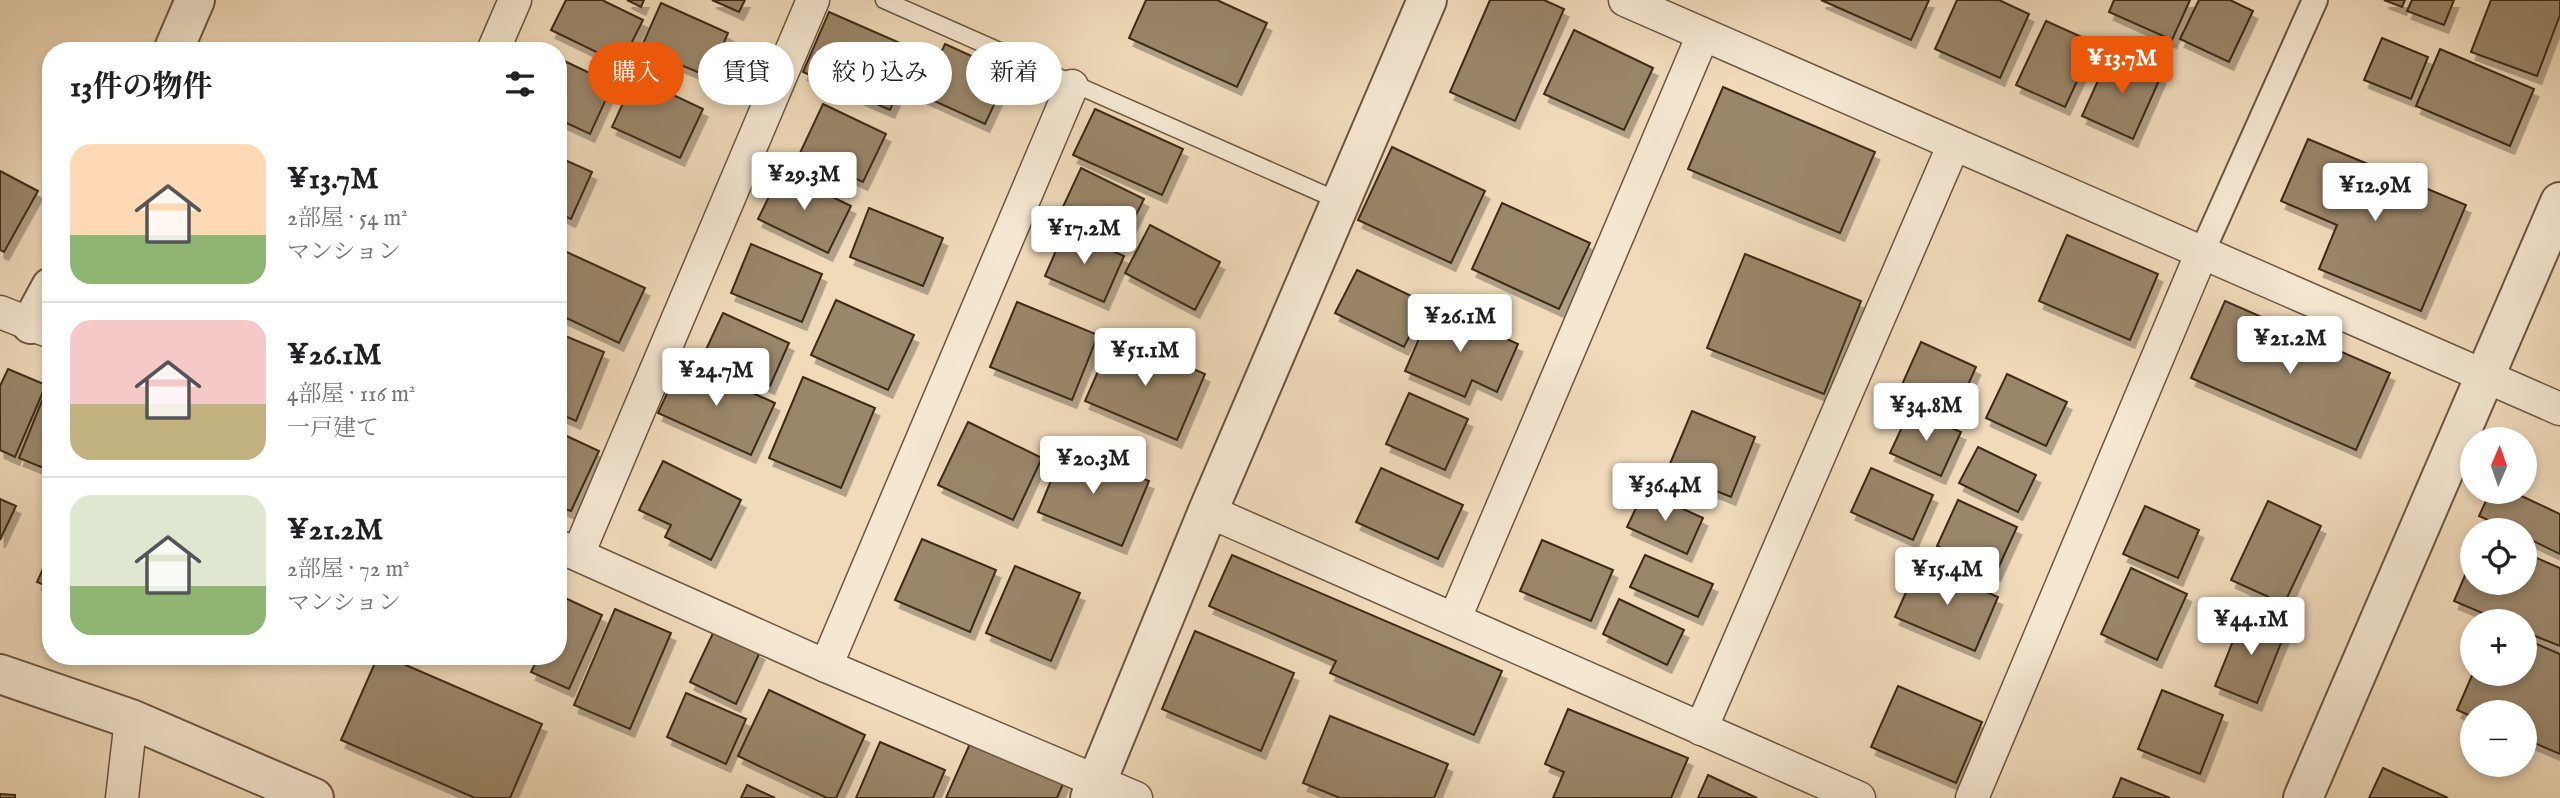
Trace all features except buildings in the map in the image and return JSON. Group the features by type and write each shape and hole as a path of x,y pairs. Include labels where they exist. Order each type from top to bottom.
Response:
{"street":[{"path":"177,42 195,0"},
{"path":"497,42 515,0"},
{"path":"813,0 568,550 1093,790 1136,798"},
{"path":"1093,790 1339,201 1427,0"},
{"path":"1625,0 2560,409"},
{"path":"1972,798 2202,252 2315,0"},
{"path":"1455,618 1703,35"},
{"path":"825,666 1072,86"},
{"path":"1701,729 1954,144"},
{"path":"2303,798 2560,202"},
{"path":"27,323 42,300"},
{"path":"1208,511 1859,798"},
{"path":"0,674 131,719 314,798"},
{"path":"122,798 131,719"}],"lane":[{"path":"884,0 1072,86 1339,201"}]}
